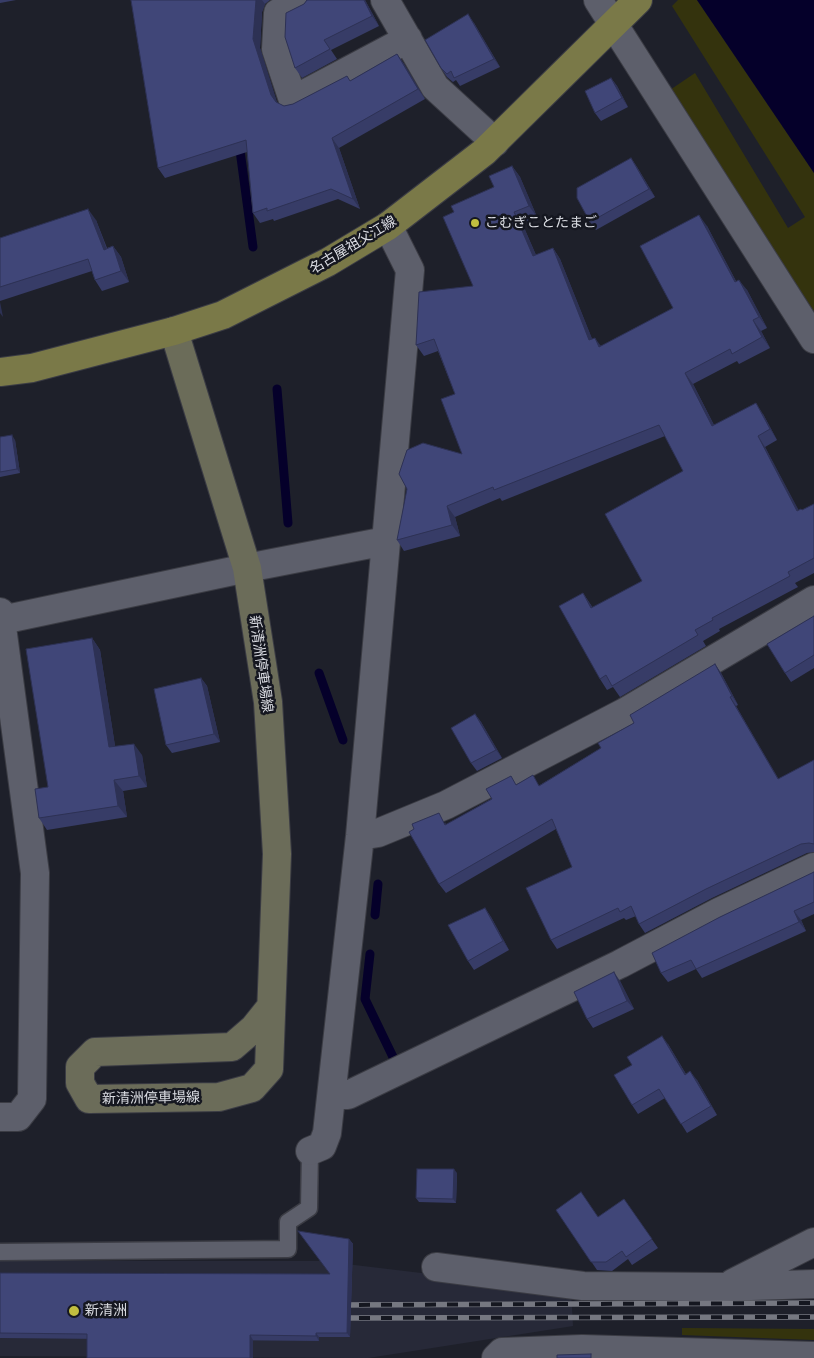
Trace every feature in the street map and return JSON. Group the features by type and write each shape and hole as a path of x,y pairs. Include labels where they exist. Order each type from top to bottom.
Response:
{"main road":[{"name":"名古屋祖父江線","path":"0,372 32,368 174,331 223,315 328,262 388,226 495,142 638,0"},
{"name":"新清洲停車場線","path":"174,331 247,568 268,702 276,854 269,1069 252,1088 219,1097 89,1099 80,1083 80,1067 95,1052 232,1047 254,1028 270,1008"}],"street":[{"path":"303,0 278,13 276,49 293,100 408,39"},
{"path":"385,0 435,87 495,142"},
{"path":"598,0 814,339"},
{"path":"310,1151 322,1146 328,1133 360,836 410,270 388,226"},
{"path":"0,1117 18,1116 32,1099 35,873 1,616 386,542"},
{"path":"360,836 378,833 446,805 608,721 814,600"},
{"path":"332,1094 348,1095 620,964 719,912 814,867"},
{"path":"725,1287 814,1242"},
{"path":"436,1267 583,1286 725,1287 814,1284"},
{"path":"496,1358 502,1352 582,1349 717,1356 814,1356"}],"lane":[{"path":"0,1252 288,1249 288,1222 309,1208 310,1151"}],"shaded area":[{"path":"678,0 697,0 814,173 814,311 667,92 695,73 788,228 805,217 672,6"},
{"path":"697,0 814,0 814,173"},
{"path":"0,1261 321,1261 571,1291 573,1326 368,1358 0,1356"},
{"path":"682,1328 814,1329 814,1340 682,1335"}],"building":[{"path":"131,0 256,0 253,39 271,95 276,102 284,106 293,104 347,76 350,81 397,54 418,89 332,138 353,199 331,189 267,211 267,208 253,213 246,140 158,168"},
{"path":"307,0 364,0 372,16 324,40 330,49 295,68 285,37 286,13 304,4"},
{"path":"468,14 494,59 454,78 451,71 447,74 441,68 425,40"},
{"path":"611,78 622,98 595,113 585,91"},
{"path":"631,158 649,189 590,222 577,198 577,188"},
{"path":"512,166 529,206 514,212 533,256 553,248 589,340 595,338 599,347 673,308 640,246 699,215 735,282 739,280 759,317 753,320 762,337 732,354 730,349 685,373 712,426 756,403 770,429 758,436 797,511 814,504 814,558 788,572 790,576 712,618 713,620 695,630 698,635 612,686 606,675 600,679 559,606 583,593 591,608 642,581 605,514 683,471 659,425 494,490 493,487 447,506 452,525 397,540 407,489 399,474 407,450 423,443 462,454 441,399 455,394 434,339 416,345 419,292 473,286 443,217 454,212 451,206 494,187 489,176"},
{"path":"88,209 104,250 113,246 121,271 95,280 88,259 0,287 0,238"},
{"path":"12,435 17,469 0,472 0,437"},
{"path":"814,616 814,655 785,673 767,644"},
{"path":"92,638 109,747 134,744 139,776 114,780 118,806 39,818 35,789 48,787 26,649"},
{"path":"715,664 732,696 730,697 778,779 814,760 814,844 801,844 706,889 639,924 631,906 620,912 618,908 551,940 526,888 572,867 552,819 439,884 409,832 414,829 412,824 439,813 445,825 492,799 486,789 511,776 516,785 533,775 539,786 601,748 598,743 634,723 630,715"},
{"path":"201,678 214,734 166,745 154,689"},
{"path":"475,714 496,750 471,763 451,728"},
{"path":"814,872 814,902 794,911 799,922 696,969 691,960 661,973 652,953 720,917"},
{"path":"485,908 503,941 468,961 448,925"},
{"path":"614,972 627,1001 587,1019 574,992"},
{"path":"662,1036 685,1075 690,1071 711,1106 681,1124 659,1089 632,1105 614,1075 632,1065 627,1057"},
{"path":"417,1169 454,1169 453,1199 416,1198"},
{"path":"581,1192 598,1217 624,1199 652,1239 626,1257 622,1251 606,1262 591,1262 556,1210"},
{"path":"298,1231 349,1239 347,1333 316,1333 316,1336 250,1335 250,1358 87,1358 87,1334 0,1333 0,1273 330,1274"},
{"path":"591,1354 591,1358 557,1358 557,1355"}],"waterway":[{"path":"239,143 253,247"},
{"path":"277,389 288,523"},
{"path":"319,673 343,740"},
{"path":"375,915 378,884"},
{"path":"370,954 365,999 393,1057"}],"railway":[{"path":"337,1305 814,1303"},
{"path":"337,1318 814,1317"}],"place":[{"name":"こむぎことたまご","path":"475,223"},
{"name":"新清洲","path":"74,1311"}]}
